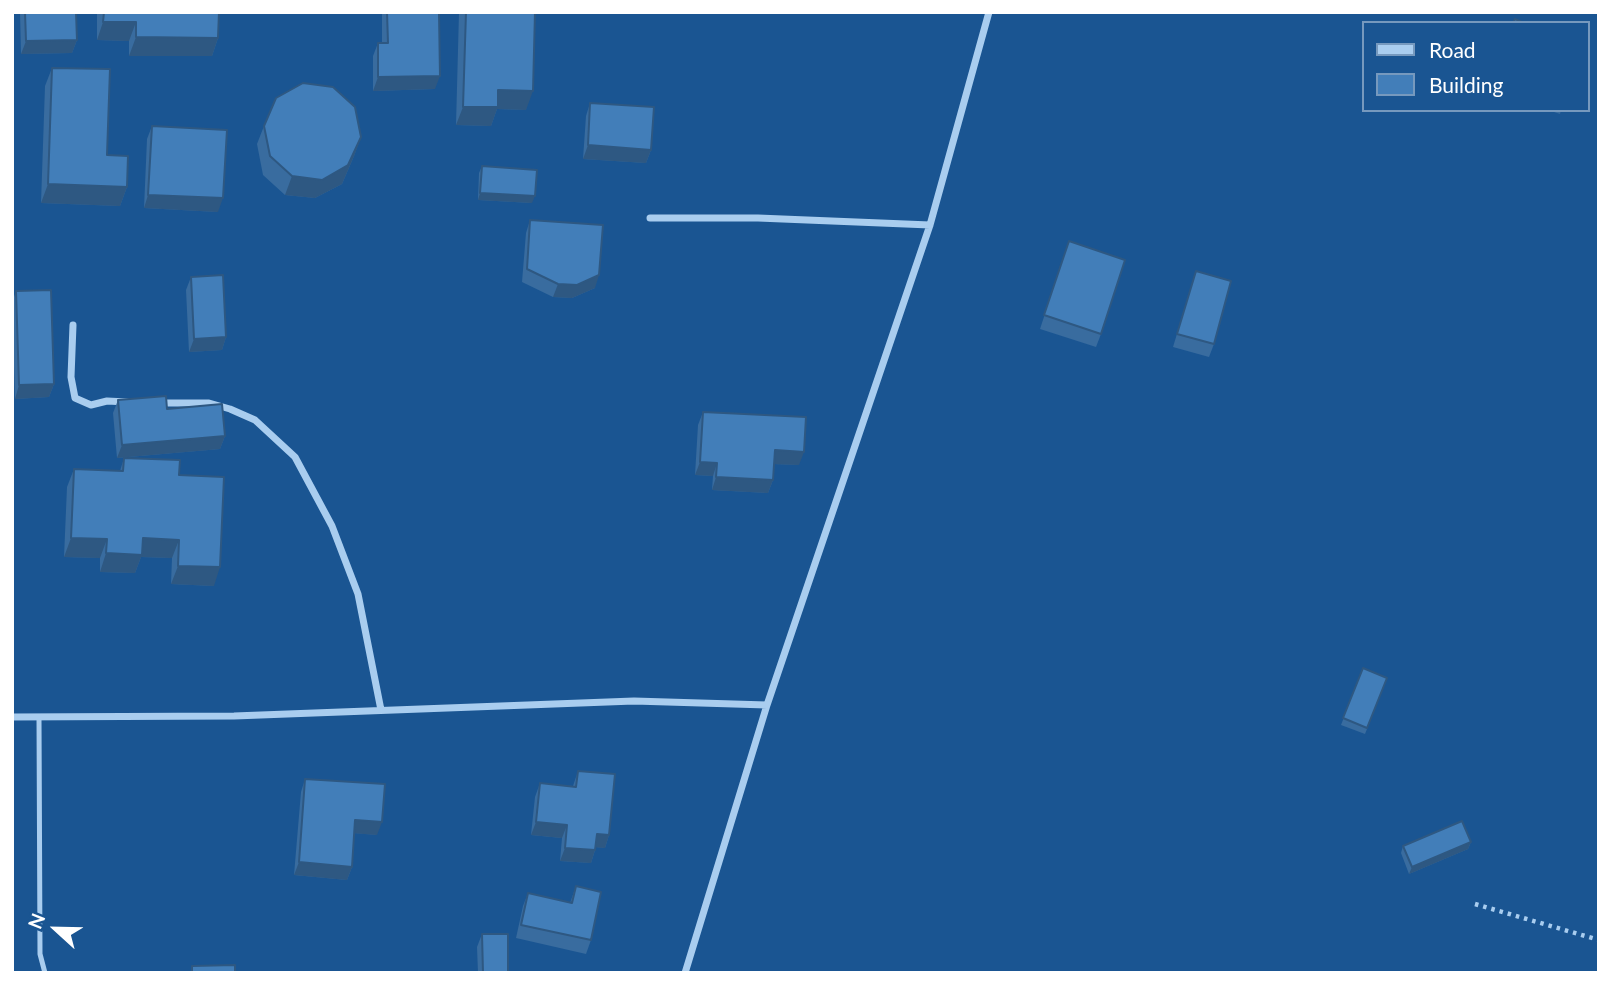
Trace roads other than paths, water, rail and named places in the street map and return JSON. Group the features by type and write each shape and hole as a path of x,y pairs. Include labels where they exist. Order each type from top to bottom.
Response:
{"street":[{"path":"685,973 767,705 930,225 989,12"},
{"path":"650,218 758,218 930,225"},
{"path":"73,325 71,377 75,398 91,405 107,401 139,402"},
{"path":"150,403 209,403 230,408 255,420 295,457 332,526 358,593 381,710"},
{"path":"12,717 234,716 634,701 767,705"}],"lane":[{"path":"38,717 40,954 45,973"}]}
